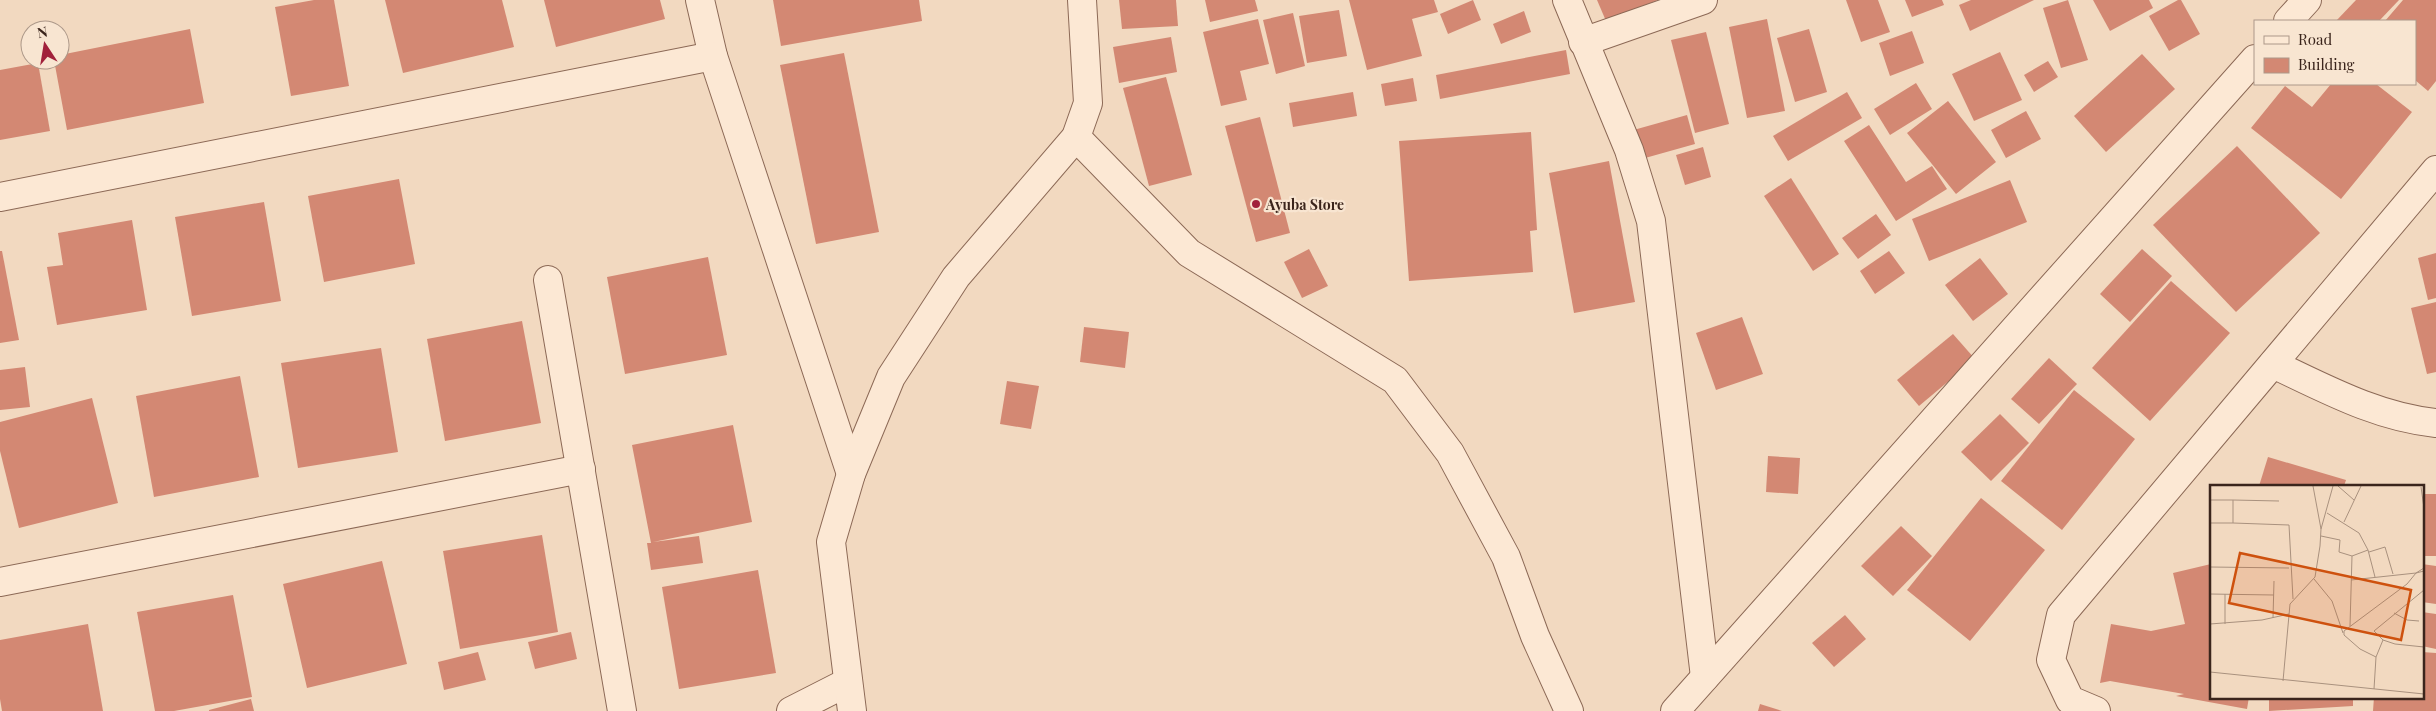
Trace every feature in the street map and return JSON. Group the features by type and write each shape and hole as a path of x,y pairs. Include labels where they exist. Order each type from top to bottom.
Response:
{"street":[{"path":"700,0 713,56 851,474"},
{"path":"852,711 831,542 851,474 891,377 956,277 1076,137 1088,103 1082,0"},
{"path":"1567,0 1629,150 1651,221 1705,677"},
{"path":"1583,42 1702,0"},
{"path":"2289,20 2307,0"},
{"path":"0,197 713,56"},
{"path":"1675,711 2254,60"},
{"path":"1076,137 1189,253 1395,380 1450,453 1506,557 1535,636 1569,711"},
{"path":"2096,711 2070,700 2051,660 2061,615 2436,170"},
{"path":"548,280 622,711"},
{"path":"2273,364 2367,408 2395,417 2436,424"},
{"path":"0,582 580,469"},
{"path":"791,711 848,682"}],"building":[{"path":"314,0 334,0 349,86 291,96 275,7"},
{"path":"385,0 502,0 514,47 403,73"},
{"path":"544,0 660,0 665,19 556,47"},
{"path":"773,0 919,0 922,21 781,46"},
{"path":"1119,0 1176,0 1178,26 1122,29"},
{"path":"1205,0 1255,0 1258,11 1210,22"},
{"path":"1349,0 1434,0 1438,12 1412,19 1422,56 1367,70"},
{"path":"1473,0 1481,20 1448,34 1440,14"},
{"path":"1597,0 1658,0 1606,21"},
{"path":"1846,0 1878,0 1890,32 1861,42"},
{"path":"1905,0 1942,0 1944,5 1912,17"},
{"path":"1971,0 2034,0 1970,31 1959,5"},
{"path":"2068,0 2088,60 2061,68 2043,8"},
{"path":"2093,0 2149,0 2153,8 2110,31"},
{"path":"2181,0 2200,34 2169,51 2149,16"},
{"path":"2356,0 2399,0 2380,20 2337,20"},
{"path":"2403,0 2436,0 2436,81 2428,91 2416,81 2416,20 2386,20"},
{"path":"1339,10 1347,56 1307,63 1299,16"},
{"path":"1524,11 1531,32 1501,44 1493,24"},
{"path":"1293,13 1305,66 1276,74 1263,20"},
{"path":"1258,19 1269,64 1240,71 1247,100 1221,106 1203,32"},
{"path":"1767,19 1785,111 1747,118 1729,27"},
{"path":"190,29 204,103 67,130 56,70 70,70 70,53"},
{"path":"1809,29 1827,92 1795,102 1777,38"},
{"path":"1912,31 1924,63 1890,76 1879,43"},
{"path":"1706,32 1729,124 1695,133 1671,40"},
{"path":"1171,37 1177,72 1119,83 1113,47"},
{"path":"1566,50 1570,74 1440,99 1436,75"},
{"path":"2000,52 2022,100 1974,121 1952,74"},
{"path":"844,53 879,232 816,244 780,65"},
{"path":"2142,54 2175,89 2106,152 2074,116"},
{"path":"2048,61 2058,77 2034,92 2024,75"},
{"path":"20,66 20,70 39,70 50,131 0,140 0,70"},
{"path":"1166,77 1192,175 1149,186 1123,88"},
{"path":"1413,78 1417,101 1385,106 1381,84"},
{"path":"1916,83 1932,109 1890,135 1874,109"},
{"path":"2330,85 2377,85 2412,112 2341,199 2251,128 2285,86 2312,107"},
{"path":"1353,92 1357,116 1293,127 1289,103"},
{"path":"1847,92 1862,118 1788,161 1773,136"},
{"path":"1948,101 1996,162 1956,194 1907,133"},
{"path":"2026,111 2041,139 2006,158 1991,130"},
{"path":"1687,115 1695,144 1638,160 1630,131"},
{"path":"1260,117 1290,233 1256,242 1225,126"},
{"path":"1869,125 1906,182 1932,166 1947,189 1896,221 1844,141"},
{"path":"1531,132 1537,230 1530,231 1533,272 1409,281 1399,141"},
{"path":"2237,146 2320,233 2236,312 2153,225"},
{"path":"1703,147 1711,177 1685,185 1676,155"},
{"path":"1609,161 1635,302 1574,313 1549,173"},
{"path":"1791,178 1839,254 1813,271 1764,196"},
{"path":"399,179 415,264 324,282 308,196"},
{"path":"2010,180 2027,222 1929,261 1912,219"},
{"path":"264,202 281,301 192,316 175,217"},
{"path":"1876,214 1891,235 1858,259 1842,238"},
{"path":"132,220 147,310 57,325 47,267 63,265 58,233"},
{"path":"1309,249 1328,286 1302,298 1284,262"},
{"path":"2142,249 2172,276 2130,322 2100,294"},
{"path":"0,251 2,251 19,340 0,343"},
{"path":"1889,251 1905,273 1875,294 1860,271"},
{"path":"2436,253 2436,298 2428,300 2418,258"},
{"path":"708,257 727,355 625,374 607,277"},
{"path":"1980,258 2008,294 1973,321 1945,285"},
{"path":"2171,281 2230,333 2150,421 2092,368"},
{"path":"2436,302 2436,372 2427,374 2411,308"},
{"path":"1742,317 1763,374 1716,390 1696,333"},
{"path":"522,321 541,423 445,441 427,339"},
{"path":"1084,327 1129,332 1125,368 1080,362"},
{"path":"1953,334 1975,359 1919,406 1897,380"},
{"path":"381,348 398,452 298,468 281,363"},
{"path":"2049,358 2077,384 2039,424 2011,399"},
{"path":"25,367 30,407 0,410 0,370"},
{"path":"240,376 259,477 154,497 136,396"},
{"path":"1007,381 1039,386 1031,429 1000,424"},
{"path":"2074,390 2135,439 2062,530 2001,481"},
{"path":"92,398 118,503 19,528 0,451 0,422"},
{"path":"2000,414 2029,443 1991,481 1961,452"},
{"path":"733,425 752,522 653,542 699,536 703,563 651,570 647,543 651,543 632,445"},
{"path":"1768,456 1800,458 1798,494 1766,492"},
{"path":"2268,457 2346,480 2344,485 2259,485"},
{"path":"2424,494 2436,494 2436,556 2424,556"},
{"path":"1981,498 2045,550 1970,641 1907,590"},
{"path":"1901,526 1932,556 1893,596 1861,566"},
{"path":"542,535 558,632 460,649 443,551"},
{"path":"382,561 407,664 307,688 283,584"},
{"path":"2210,564 2210,698 2249,698 2247,709 2176,696 2184,694 2110,681 2100,683 2111,624 2151,631 2185,624 2173,573"},
{"path":"2424,564 2436,566 2436,604 2424,602"},
{"path":"758,570 776,673 679,689 662,587"},
{"path":"233,595 252,697 174,711 155,711 137,612"},
{"path":"2424,612 2436,614 2436,649 2424,646"},
{"path":"1845,615 1866,639 1834,667 1812,643"},
{"path":"88,624 103,711 2,711 0,699 0,640"},
{"path":"571,632 577,659 535,669 528,642"},
{"path":"478,652 486,680 444,690 438,662"},
{"path":"2424,652 2436,653 2436,711 2373,711 2374,698 2424,698"},
{"path":"2269,698 2353,698 2353,706 2269,711"},
{"path":"251,699 254,711 209,711 209,710"},
{"path":"1760,704 1782,711 1758,711"}],"place":[{"name":"Ayuba Store","path":"1256,204"}]}
